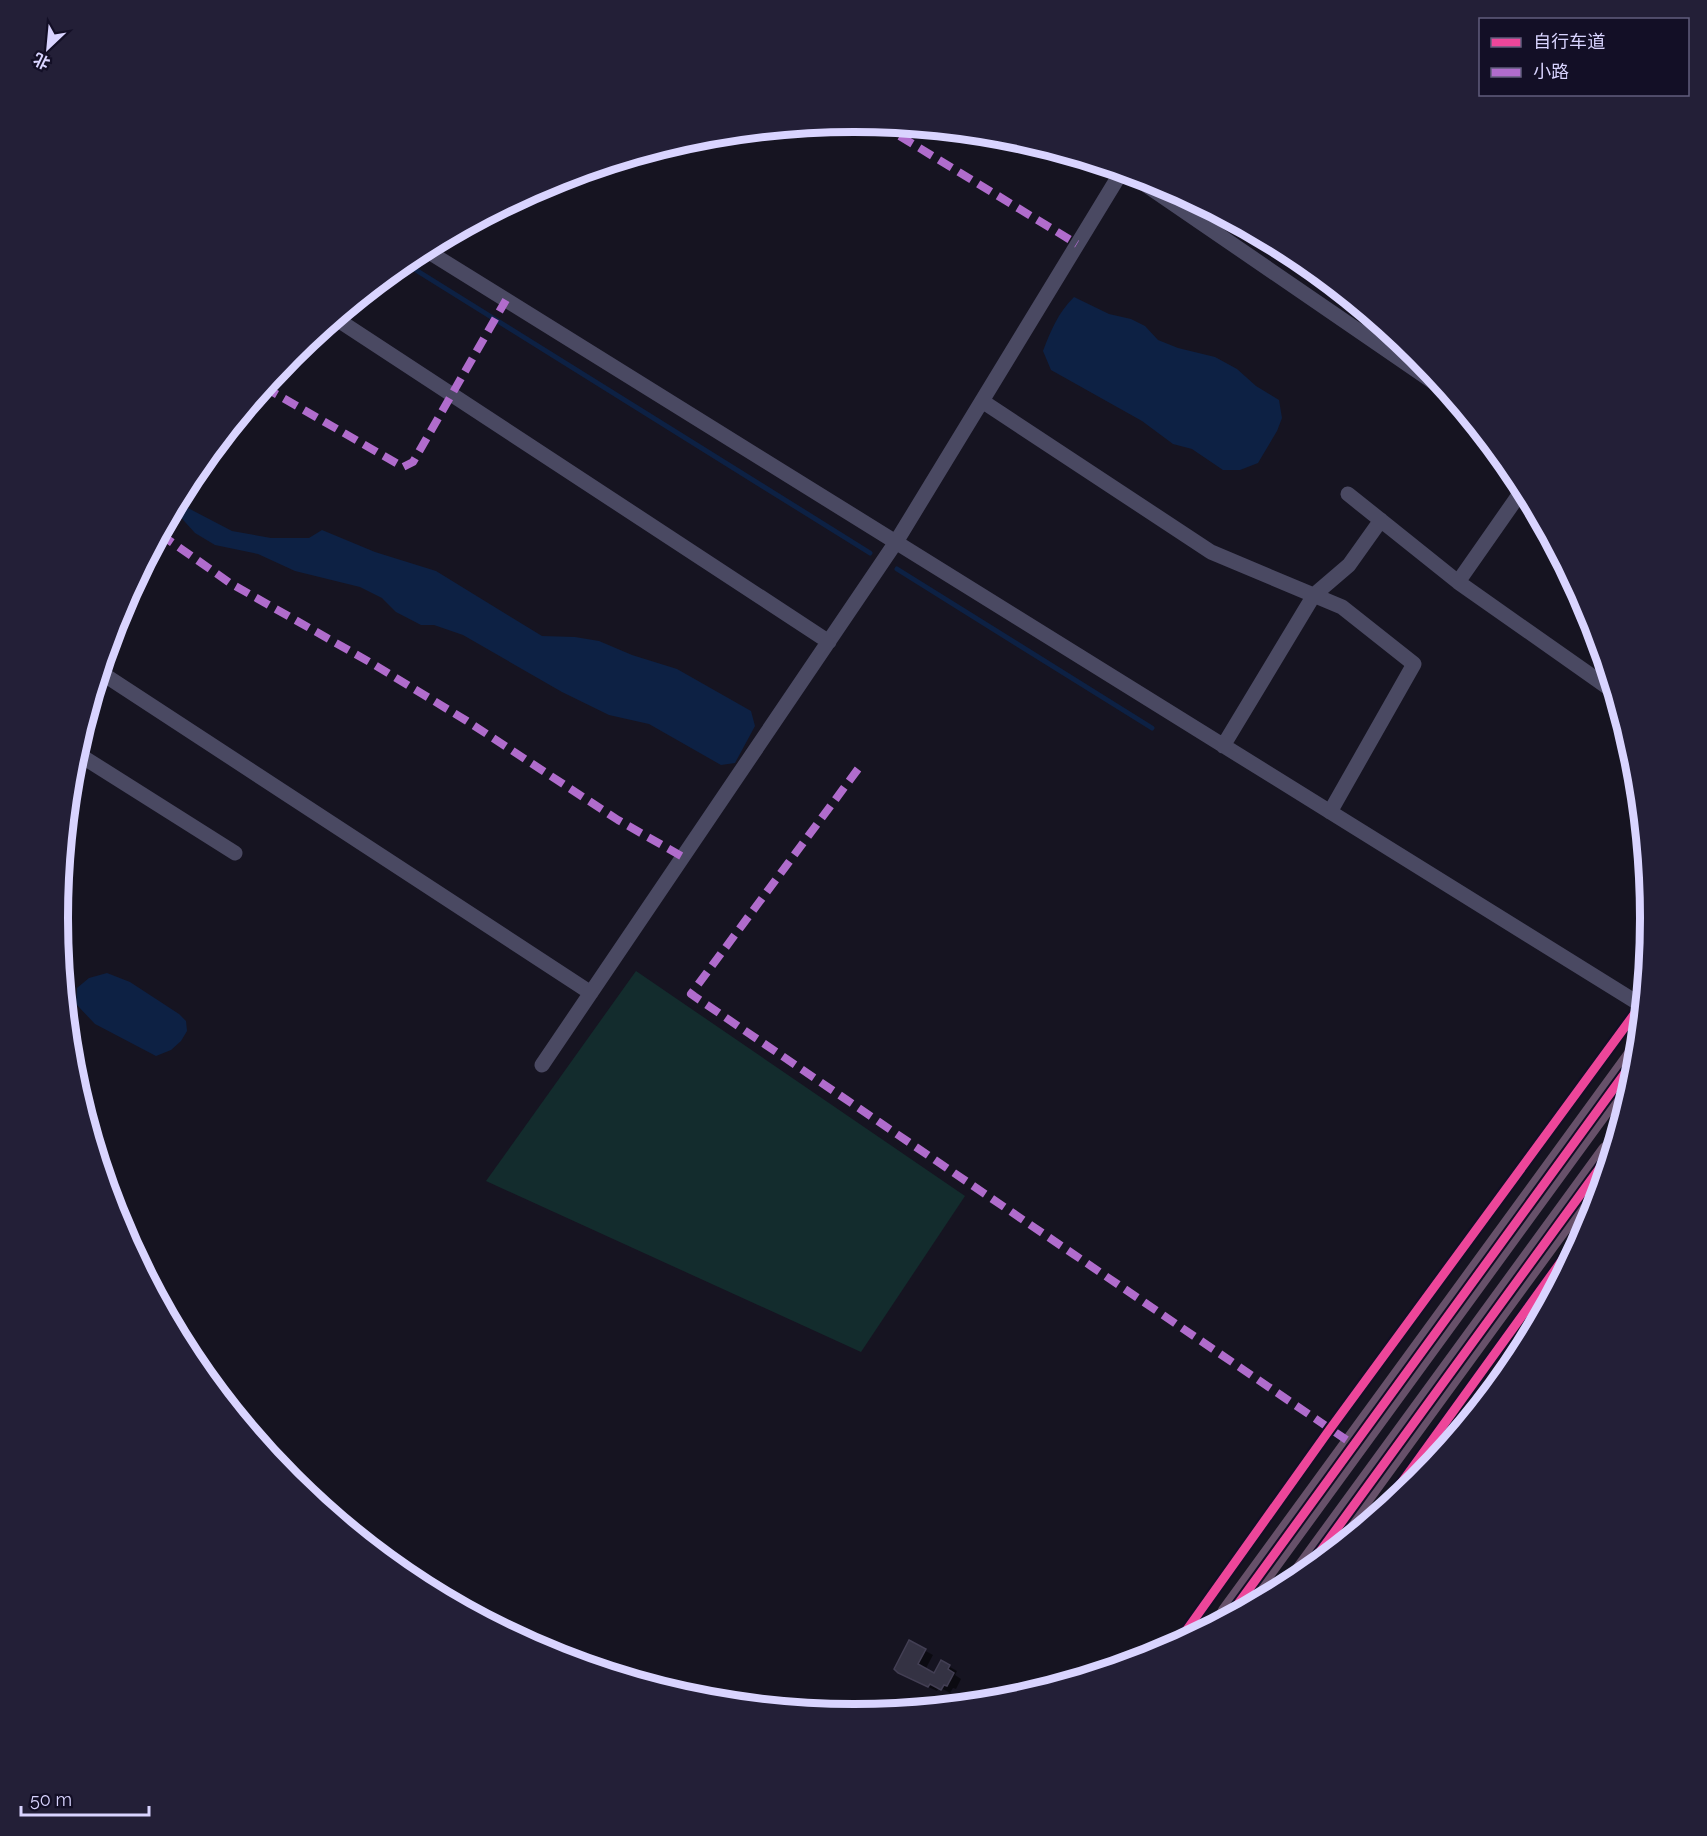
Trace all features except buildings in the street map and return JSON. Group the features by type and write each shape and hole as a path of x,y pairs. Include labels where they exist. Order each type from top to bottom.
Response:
{"highway":[{"path":"1239,1603 1623,1076"},
{"path":"1322,1549 1598,1170"}],"street":[{"path":"542,1065 896,542 1118,178"},
{"path":"1161,195 1416,369"},
{"path":"433,254 1635,1001"},
{"path":"341,322 829,642"},
{"path":"982,401 1210,552 1342,607 1414,664 1330,812"},
{"path":"1348,494 1458,582 1604,685"},
{"path":"1458,582 1517,497"},
{"path":"1223,746 1314,595 1349,565 1381,520"},
{"path":"106,676 591,993"},
{"path":"84,759 235,853"}],"green space":[{"path":"636,971 965,1196 861,1352 486,1181"}],"water":[{"path":"1074,297 1109,314 1131,319 1145,326 1158,340 1178,348 1215,357 1237,369 1256,386 1279,400 1282,418 1258,463 1240,470 1223,470 1192,449 1173,444 1142,421 1051,370 1043,351 1056,322"},
{"path":"188,508 232,531 271,538 309,538 322,530 375,552 436,571 542,636 575,637 599,641 632,655 677,669 751,711 755,726 735,763 721,765 649,724 609,715 562,692 463,635 434,625 421,625 396,612 382,598 360,587 295,571 258,554 215,545 195,533 179,515 182,510"},
{"path":"107,973 130,982 179,1014 186,1021 187,1031 181,1041 171,1050 156,1056 95,1024 76,1004 77,988 89,978"}],"waterway":[{"path":"412,268 870,553"},
{"path":"897,569 1152,728"}],"marked path":[{"path":"896,134 1077,244"},
{"path":"271,391 403,467 413,462 506,300"},
{"path":"166,538 230,583 373,664 467,721 618,820 683,857"},
{"path":"858,769 691,994 1354,1445"}],"cycle path":[{"path":"1187,1629 1330,1429 1634,1015"},
{"path":"1239,1603 1623,1076"},
{"path":"1322,1549 1598,1170"},
{"path":"1406,1477 1558,1266"}]}
